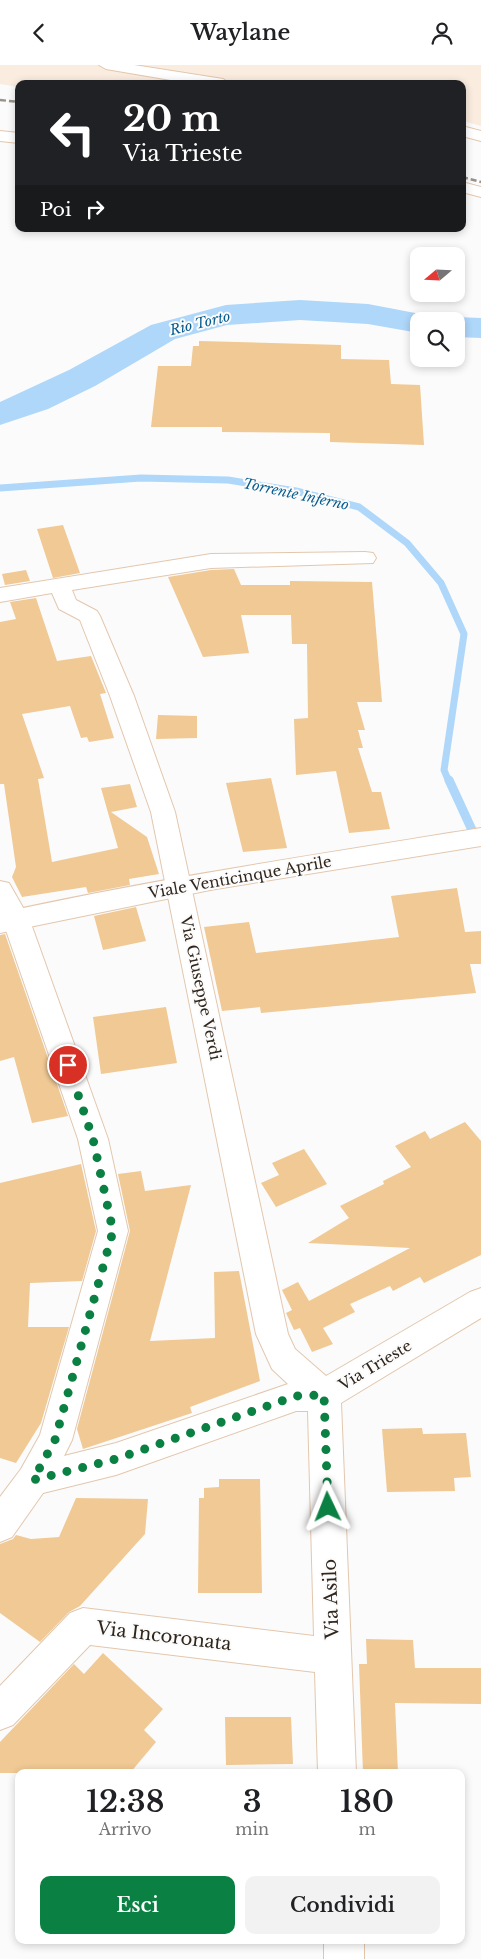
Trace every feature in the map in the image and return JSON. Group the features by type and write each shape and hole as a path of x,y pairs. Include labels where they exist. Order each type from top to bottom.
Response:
{"street":[{"path":"106,65 198,80"},
{"path":"0,126 15,128"},
{"path":"466,132 481,136"},
{"path":"0,136 15,138"},
{"path":"466,188 481,192"},
{"path":"466,201 481,205"},
{"path":"0,595 211,561 366,558"},
{"name":"Via Giuseppe Verdi","path":"60,586 67,604 90,616 122,696 162,812 180,887 272,1334 283,1359 324,1395"},
{"name":"Viale Venticinque Aprile","path":"8,920 180,887 481,837"},
{"path":"0,890 8,920 93,1139 113,1231 55,1440 33,1480 0,1525"},
{"name":"Via Trieste","path":"33,1480 116,1459 296,1396 324,1395 481,1301"},
{"name":"Via Asilo","path":"324,1395 337,1769"},
{"name":"Via Incoronata","path":"0,1712 83,1626 333,1656"},
{"path":"344,1944 344,1959"}],"shaded area":[{"path":"0,65 481,65 481,126 466,122 466,80 15,80 15,86 0,84"}],"building":[{"path":"199,341 341,345 341,359 389,360 391,384 420,385 424,445 330,442 330,433 222,432 222,427 151,427 158,366 191,366 193,346 199,346"},
{"path":"63,525 80,573 53,578 37,529"},
{"path":"234,569 241,585 290,585 290,581 372,582 382,702 357,702 365,730 358,730 363,748 358,748 372,792 381,792 390,829 349,833 336,771 296,775 294,719 308,718 307,644 292,644 291,615 241,615 249,653 203,657 168,577 211,570"},
{"path":"26,570 30,581 5,585 2,574"},
{"path":"36,598 57,661 91,656 106,693 100,694 114,738 89,742 87,737 81,738 70,706 22,714 44,778 38,779 52,862 118,848 101,788 130,784 137,807 111,812 147,837 159,874 129,879 130,885 88,893 86,887 22,897 12,877 16,867 4,784 0,784 0,622 16,619 10,602"},
{"path":"158,715 197,716 197,738 156,739"},
{"path":"271,778 287,848 243,852 226,783"},
{"path":"457,888 465,932 481,931 481,964 470,964 476,993 261,1013 260,1007 222,1011 204,927 249,922 256,953 399,937 391,896"},
{"path":"136,907 146,941 103,950 94,916"},
{"path":"5,934 68,1116 32,1123 14,1057 0,1061 0,935"},
{"path":"166,1007 177,1063 101,1074 93,1017"},
{"path":"465,1122 481,1141 481,1255 424,1283 420,1277 393,1291 390,1286 350,1304 355,1312 323,1328 333,1344 312,1352 300,1328 294,1330 286,1313 292,1310 282,1290 298,1282 309,1301 410,1248 308,1243 349,1218 340,1206 384,1184 383,1181 411,1167 395,1146 425,1131 430,1139"},
{"path":"304,1149 327,1184 276,1207 261,1183 279,1175 272,1163"},
{"path":"81,1164 96,1231 82,1281 30,1283 28,1327 69,1327 41,1423 16,1463 0,1458 0,1183"},
{"path":"141,1171 145,1191 191,1185 150,1341 215,1338 214,1272 239,1271 260,1381 190,1407 192,1413 83,1449 77,1429 130,1231 118,1174"},
{"path":"422,1428 423,1434 466,1433 471,1477 454,1478 455,1491 387,1492 382,1429"},
{"path":"219,1479 260,1479 262,1593 198,1593 199,1498 204,1498 204,1488 219,1487"},
{"path":"76,1498 148,1499 145,1534 80,1606 69,1612 40,1642 0,1613 0,1544 13,1539 16,1535 31,1539 59,1537"},
{"path":"366,1639 413,1640 415,1668 481,1668 481,1704 395,1703 398,1769 363,1769 359,1664 367,1664"},
{"path":"103,1653 163,1709 144,1730 156,1742 133,1769 15,1769 15,1773 0,1773 0,1742 74,1664 84,1674"},
{"path":"225,1717 291,1717 293,1764 226,1765"}],"waterway":[{"name":"Rio Torto","path":"0,414 35,401 82,378 163,332 226,315 300,310 368,314 410,321"},
{"name":"Rio Torto","path":"465,327 481,328"},
{"name":"Torrente Inferno","path":"0,488 141,478 228,480 296,491 359,507 407,543 441,583 464,634 444,770 449,782"},
{"name":"Torrente Inferno","path":"449,780 472,830 481,837"}],"railway":[{"path":"0,100 15,102"},
{"path":"466,178 481,182"}],"route":[{"path":"68,1065 93,1139 113,1231 55,1440 33,1480 116,1459 296,1396 324,1395 328,1507"}]}
